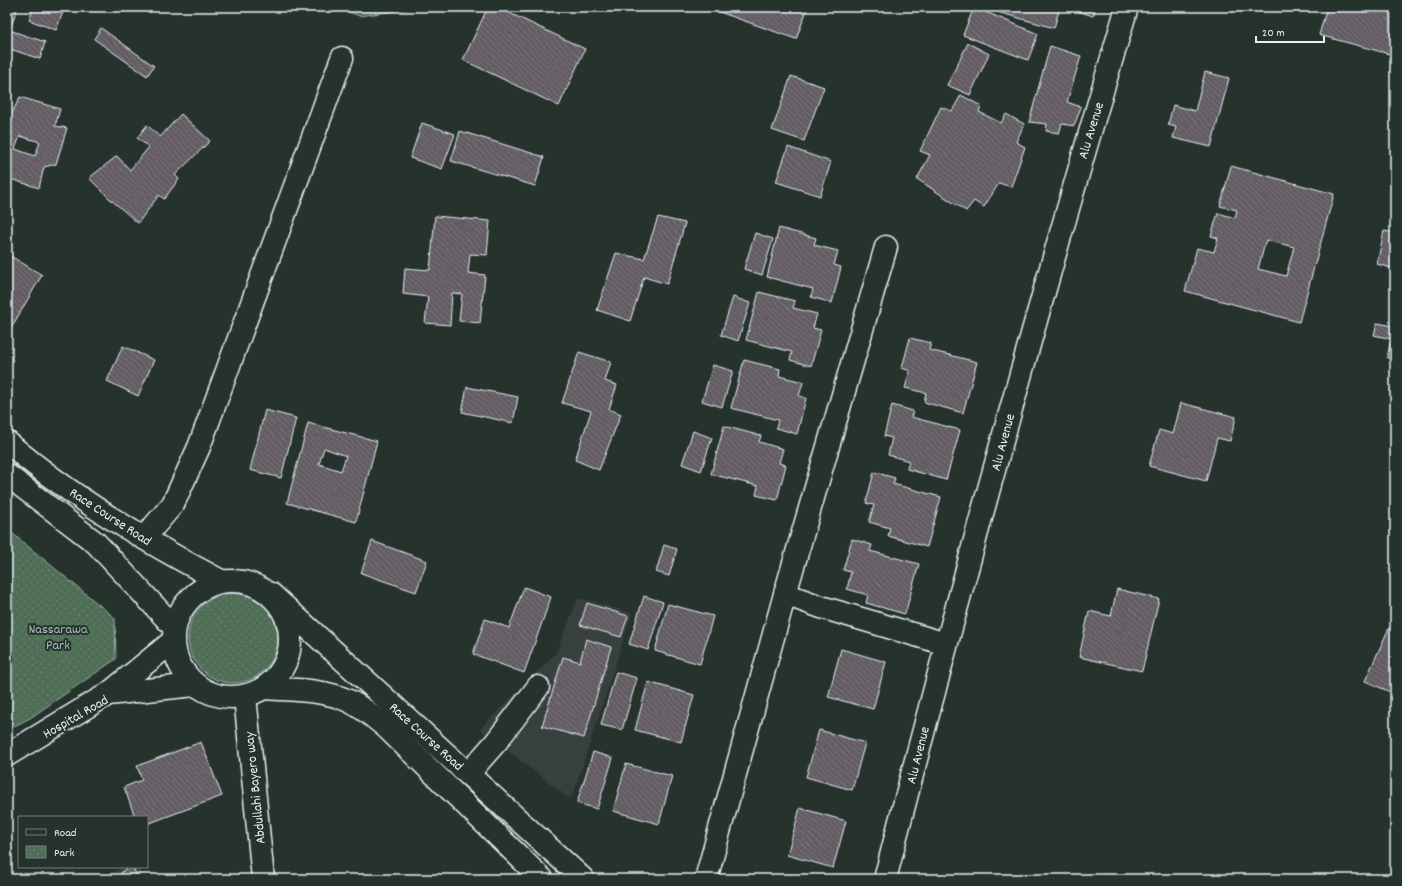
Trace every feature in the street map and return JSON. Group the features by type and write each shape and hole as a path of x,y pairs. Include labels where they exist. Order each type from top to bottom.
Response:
{"street":[{"name":"Alu Avenue","path":"885,879 946,644 1051,263 1127,7"},
{"path":"144,538 173,504 199,446 342,58"},
{"path":"706,879 785,594 886,247"},
{"name":"Race Course Road","path":"7,442 34,465 144,538 169,554 221,581"},
{"name":"Race Course Road","path":"7,475 96,543 173,634"},
{"path":"108,694 173,634 187,602 202,588 221,581 239,580 250,583 271,594 285,611 291,632 290,654 280,674 254,692 229,697 214,695 195,685 180,664 173,634"},
{"name":"Race Course Road","path":"271,594 583,879"},
{"path":"785,594 821,607 946,644"},
{"name":"Hospital Road","path":"7,755 108,694 195,685"},
{"path":"468,774 538,687"},
{"name":"Race Course Road","path":"254,692 326,695 348,701 365,710 387,728 542,879"},
{"name":"Abdullahi Bayero way","path":"254,692 263,879"}],"shaded area":[{"path":"578,598 632,613 574,792 570,799 480,729 556,653"},
{"path":"120,868 139,868 144,879 107,879"}],"green space":[{"path":"334,7 424,7 360,16"},
{"name":"Nassarawa Park","path":"7,529 115,618 116,659 30,718 7,730"},
{"path":"233,593 250,597 265,606 274,621 278,638 274,655 265,670 250,679 233,683 216,679 201,670 192,655 188,638 192,621 201,606 216,597"}],"building":[{"path":"7,7 18,7 7,37"},
{"path":"34,7 65,7 56,30 29,20"},
{"path":"488,7 497,7 585,49 559,106 463,60"},
{"path":"705,7 808,7 796,39"},
{"path":"974,7 1038,34 1028,60 963,35"},
{"path":"980,7 1060,7 1054,28"},
{"path":"1066,7 1096,7 1093,16"},
{"path":"1327,7 1395,7 1395,49 1393,55 1319,35"},
{"path":"101,28 154,66 147,76 94,39"},
{"path":"12,31 45,42 40,59 7,48"},
{"path":"968,43 989,54 970,95 947,85"},
{"path":"1050,46 1081,56 1067,102 1081,107 1074,126 1062,124 1059,133 1046,131 1047,124 1029,122"},
{"path":"1205,72 1229,78 1211,147 1173,138 1176,127 1168,125 1173,105 1195,111"},
{"path":"791,76 824,87 804,141 772,130"},
{"path":"961,95 981,106 979,112 1001,123 1006,114 1024,124 1016,142 1025,147 1011,187 999,183 984,207 974,201 966,211 917,179 930,155 920,151 941,107 952,111"},
{"path":"20,97 60,109 55,126 67,128 56,164 44,167 39,188 7,178 7,111 12,113","holes":["20,136 40,142 35,156 15,149"]},
{"path":"181,114 210,141 175,175 179,179 164,199 159,195 138,223 109,198 89,178 117,156 130,170 149,147 137,138 147,125 160,137"},
{"path":"422,123 455,134 442,169 410,158"},
{"path":"460,131 544,157 535,186 451,161"},
{"path":"788,147 831,162 820,196 776,182"},
{"path":"1231,166 1334,194 1299,322 1185,291 1197,248 1214,252 1218,238 1211,236 1218,213 1235,218 1237,210 1220,206","holes":["1266,240 1294,247 1286,276 1258,269"]},
{"path":"435,216 490,221 487,255 470,254 468,273 485,275 480,323 459,321 462,294 452,293 450,325 425,323 428,297 403,294 405,268 430,270"},
{"path":"658,217 685,223 667,284 644,277 630,321 597,310 616,253 644,259"},
{"path":"779,228 816,238 814,245 838,251 834,265 841,267 832,303 811,297 813,289 767,277"},
{"path":"1384,231 1395,233 1395,269 1377,264"},
{"path":"755,233 773,239 762,275 744,269"},
{"path":"7,254 42,275 11,328 7,326"},
{"path":"759,292 795,301 793,308 817,314 813,328 821,330 811,366 790,360 792,352 746,340"},
{"path":"733,297 750,303 738,341 721,335"},
{"path":"1377,323 1394,326 1395,323 1395,360 1387,358 1391,339 1374,335"},
{"path":"910,338 931,343 929,350 977,362 963,413 924,402 926,393 905,388 910,371 902,368"},
{"path":"123,346 154,360 138,396 107,381"},
{"path":"579,352 611,362 605,381 617,385 609,409 621,414 599,470 575,460 591,411 562,403"},
{"path":"744,360 780,369 779,376 803,382 799,396 806,398 797,434 776,428 778,420 731,408"},
{"path":"713,365 733,371 722,407 702,401"},
{"path":"467,387 518,397 513,423 462,412"},
{"path":"1181,403 1236,417 1230,441 1217,438 1206,481 1149,466 1159,430 1173,434"},
{"path":"892,405 913,411 911,417 960,430 946,480 907,469 909,461 888,455 892,438 884,436"},
{"path":"265,410 296,418 281,478 250,470"},
{"path":"308,423 377,441 356,522 287,503","holes":["324,448 346,456 341,471 319,464"]},
{"path":"724,426 761,436 759,442 783,449 779,463 786,465 777,500 756,495 758,486 711,474"},
{"path":"693,431 712,438 701,471 682,464"},
{"path":"874,472 895,478 893,484 941,497 927,547 888,536 890,528 869,522 874,505 866,503"},
{"path":"852,539 872,545 870,551 919,564 905,614 866,603 868,595 847,589 851,572 843,570"},
{"path":"372,541 427,561 416,592 361,573"},
{"path":"664,545 677,549 669,576 656,572"},
{"path":"524,587 551,597 524,673 473,654 485,619 509,628"},
{"path":"1117,589 1159,599 1142,671 1079,657 1089,611 1111,616"},
{"path":"644,596 663,602 648,650 629,644"},
{"path":"587,603 628,616 621,637 580,625"},
{"path":"668,604 713,616 700,664 655,651"},
{"path":"1389,628 1395,631 1395,694 1365,681"},
{"path":"586,639 611,647 584,738 542,726 563,657 580,662"},
{"path":"841,649 886,662 873,709 828,697"},
{"path":"616,672 637,678 622,730 601,725"},
{"path":"648,682 694,695 681,742 635,730"},
{"path":"819,730 865,743 852,790 806,777"},
{"path":"201,742 222,796 148,824 148,816 135,816 124,787 142,780 137,766"},
{"path":"593,752 613,758 597,809 577,803"},
{"path":"626,764 672,776 659,824 613,811"},
{"path":"800,808 846,821 833,868 787,855"},
{"path":"126,868 133,868 138,879 115,879"}]}
